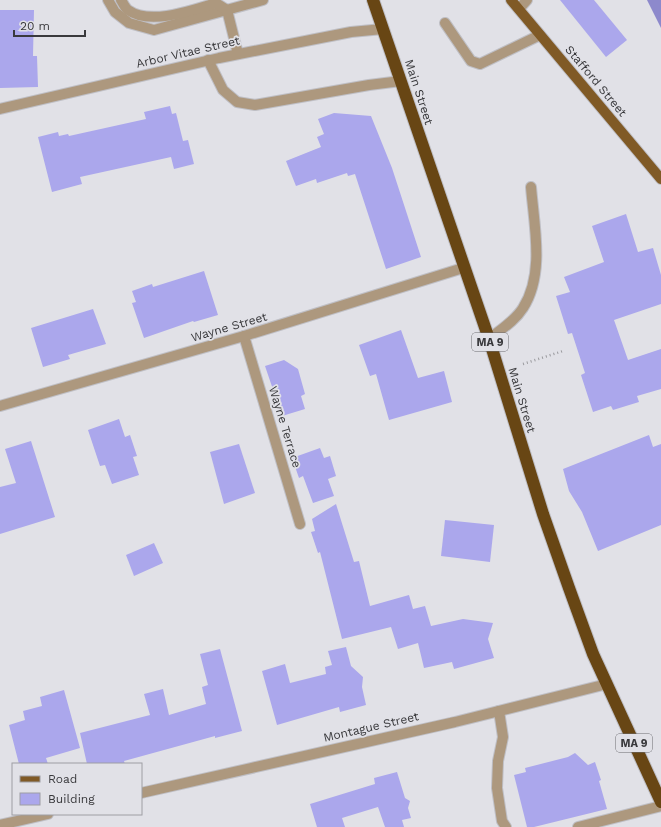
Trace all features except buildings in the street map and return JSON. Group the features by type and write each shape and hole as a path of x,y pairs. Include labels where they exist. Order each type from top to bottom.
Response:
{"highway":[{"name":"Main Street","path":"373,0 463,268 489,339 543,514 581,621 607,684 661,802"}],"main road":[{"name":"Stafford Street","path":"511,0 661,179"}],"street":[{"path":"108,0 115,12 129,23 154,30 263,0"},
{"path":"121,0 127,10 142,16 172,15 216,3 227,10 238,54"},
{"path":"519,9 527,0"},
{"path":"445,23 471,61 480,64 540,35"},
{"name":"Arbor Vitae Street","path":"0,108 208,60 350,32 383,29"},
{"path":"208,60 223,90 237,102 255,105 369,85 401,82"},
{"path":"489,339 509,323 523,309 531,291 536,263 531,186"},
{"name":"Wayne Street","path":"0,406 244,336 463,268"},
{"name":"Wayne Terrace","path":"244,336 300,524"},
{"name":"Montague Street","path":"142,793 499,711 607,684"},
{"path":"499,711 502,737 498,761 497,788 502,821 506,827"},
{"path":"578,827 661,806"},
{"path":"0,825 44,815"}],"path":[{"path":"523,364 563,351"}],"shaded area":[{"path":"647,0 661,0 661,28"}]}
